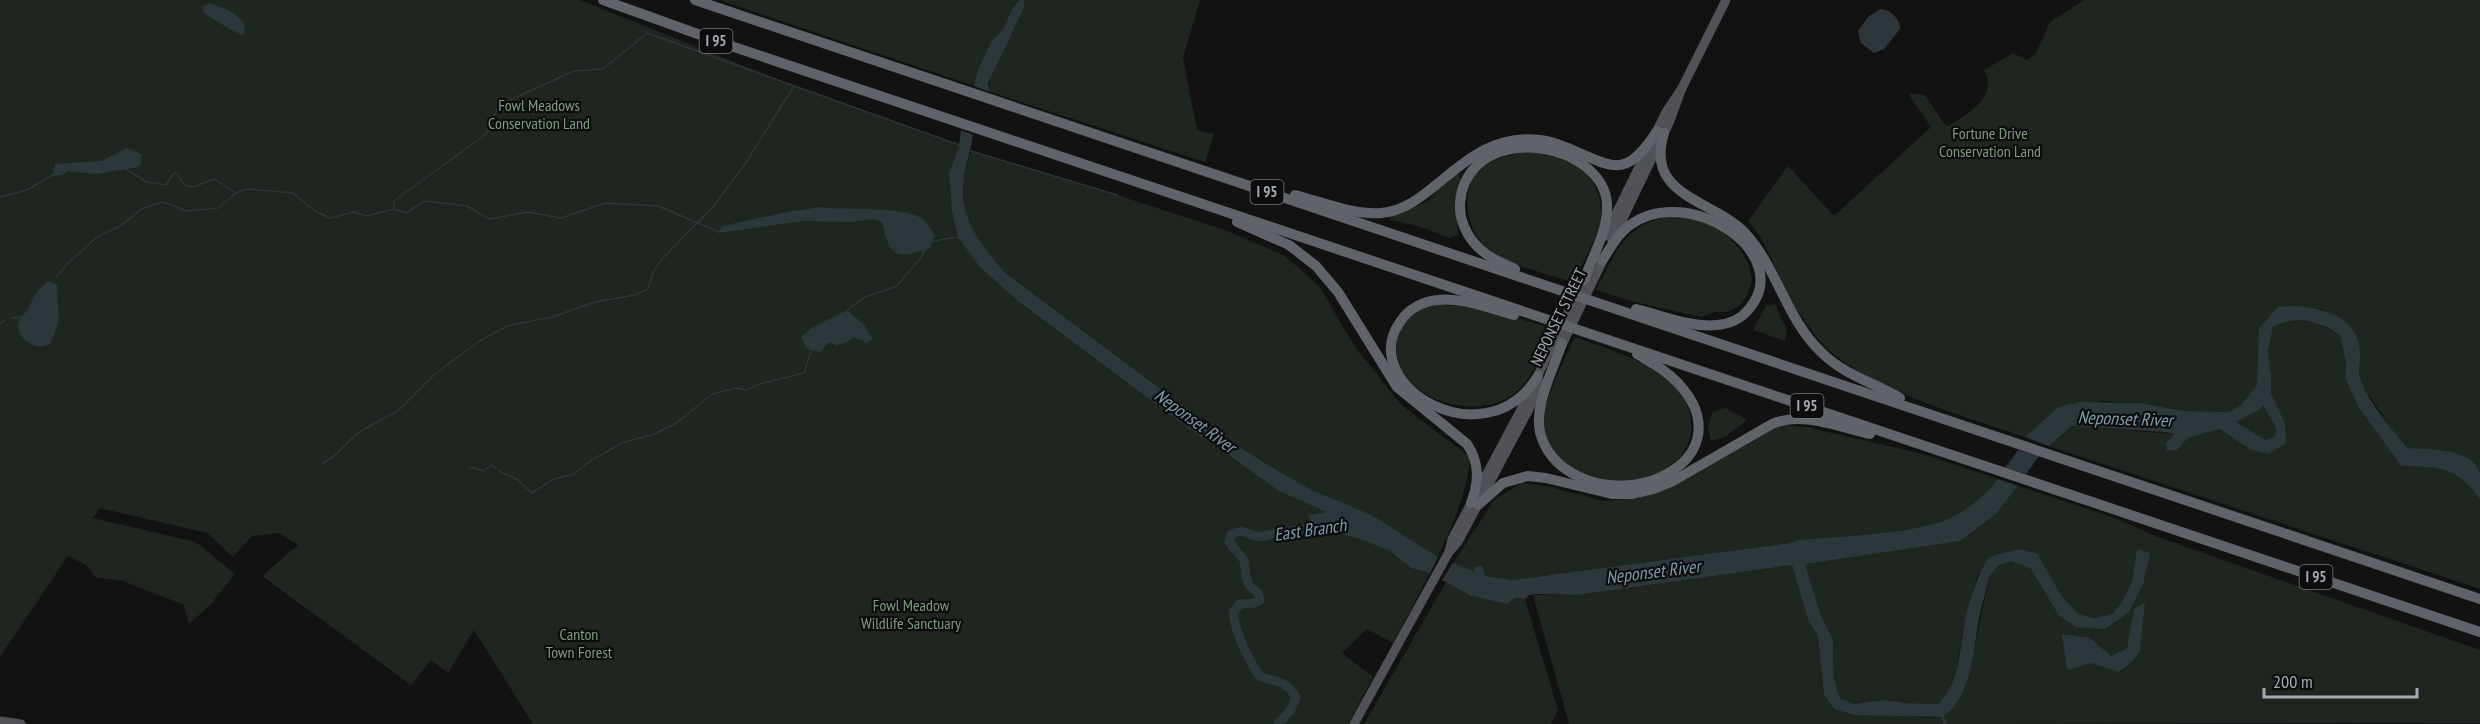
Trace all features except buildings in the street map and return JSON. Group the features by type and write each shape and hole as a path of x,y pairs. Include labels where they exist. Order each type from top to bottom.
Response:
{"highway":[{"name":"I 95","path":"603,0 955,121 2480,632"},
{"name":"I 95","path":"695,0 2480,599"},
{"path":"1245,185 1285,192 1365,212 1383,213 1406,206 1474,154 1500,143 1522,140 1544,141 1561,145 1604,165 1613,166 1624,164 1638,155 1660,132"},
{"path":"1660,132 1661,159 1669,181 1681,193 1729,220 1748,236 1797,322 1817,349 1849,374 1895,395 1923,412"},
{"path":"1541,284 1483,251 1470,238 1462,222 1461,200 1466,180 1481,161 1503,150 1529,147 1558,152 1586,168 1601,184 1606,197 1607,214 1588,281"},
{"path":"1196,201 1289,245 1324,274 1397,387 1470,448 1477,473 1475,504"},
{"path":"1602,261 1619,236 1636,221 1662,212 1684,212 1711,219 1734,233 1752,256 1759,278 1757,293 1749,308 1738,318 1723,324 1701,325 1631,308 1603,305"},
{"path":"1538,376 1523,396 1503,410 1481,414 1453,412 1420,398 1401,379 1392,358 1393,337 1398,324 1408,312 1421,304 1437,300 1457,301 1534,321 1559,323"},
{"path":"1559,342 1539,412 1543,440 1554,459 1574,474 1596,483 1621,487 1653,482 1675,470 1686,459 1693,447 1698,424 1693,405 1679,384 1664,370 1619,343"},
{"path":"1475,504 1500,485 1528,476 1546,478 1612,494 1636,493 1653,489 1673,481 1772,424 1787,419 1804,419 1869,434 1905,439"}],"main road":[{"name":"NEPONSET STREET","path":"1354,724 1449,552 1452,539 1522,424 1588,281 1726,0"},
{"name":"NEPONSET STREET","path":"1588,281 1602,261 1660,132"},
{"name":"NEPONSET STREET","path":"1475,504 1538,376 1559,342"},
{"path":"0,722 21,724"}],"green space":[{"path":"0,0 580,0 794,86 959,146 949,173 964,177 971,151 1225,230 1285,256 1319,286 1355,347 1401,405 1470,457 1466,483 1458,508 1438,557 1372,515 1312,490 1268,465 1229,440 1201,416 1207,431 1339,513 1309,515 1313,527 1357,538 1390,551 1411,568 1430,573 1393,643 1367,629 1342,653 1373,677 1348,724 533,724 474,630 448,673 431,660 411,685 262,576 298,545 279,533 252,536 233,557 207,533 100,508 93,518 196,542 235,574 210,605 189,624 184,605 123,581 95,577 86,565 68,556 0,657"},
{"path":"720,0 1020,0 1013,7 1003,29 991,42 978,69 974,86"},
{"path":"1024,0 1200,0 1183,58 1197,130 1214,134 1205,162 990,92 992,72 1017,23"},
{"name":"Fortune Drive Conservation Land","path":"2084,0 2480,0 2480,473 2470,459 2448,452 2408,448 2392,430 2360,381 2360,348 2323,309 2278,307 2258,354 2258,385 2242,404 2229,412 2185,411 2140,403 2104,401 2058,407 2025,437 1942,409 1882,384 1855,370 1832,353 1815,335 1791,301 1767,249 1748,221 1788,166 1834,216 1931,127 1908,93 1925,95 1945,125 1949,126 1973,110 1984,96 1987,80 1984,70 2013,53 2027,60 2036,53 2050,22"},
{"path":"1528,151 1555,156 1567,161 1588,175 1595,185 1601,213 1598,230 1573,282 1528,268 1495,254 1479,240 1470,219 1468,195 1470,184 1476,174 1494,160"},
{"path":"1458,172 1461,180 1457,213 1458,235 1450,238 1415,225 1390,220 1391,216 1429,201 1437,188"},
{"path":"1688,215 1712,223 1741,251 1749,266 1752,280 1748,294 1739,306 1728,312 1714,312 1702,317 1634,302 1596,290 1620,246 1639,227 1668,217"},
{"path":"1448,303 1506,315 1551,328 1530,376 1508,398 1486,405 1462,406 1438,400 1418,389 1403,373 1397,353 1400,331 1404,324 1413,313 1419,310 1432,305"},
{"path":"1775,304 1787,331 1785,341 1753,330 1766,306"},
{"path":"2287,319 2315,322 2340,335 2346,363 2345,378 2359,408 2401,466 2428,466 2455,472 2467,481 2480,499 2480,589 2049,446 2072,426 2174,434 2166,443 2167,451 2177,450 2188,438 2221,429 2251,450 2268,454 2285,423 2271,393 2268,352 2273,327"},
{"path":"1575,337 1637,361 1659,373 1678,388 1687,404 1691,420 1687,445 1674,463 1653,475 1629,480 1603,479 1578,471 1559,456 1546,435 1542,422 1543,414 1550,392"},
{"path":"2263,404 2276,428 2275,436 2266,440 2235,422 2259,410"},
{"path":"1726,408 1747,420 1725,437 1711,441 1708,427 1713,411"},
{"path":"1783,425 1806,427 1919,453 1998,479 1976,501 1950,518 1930,525 1898,531 1800,540 1513,580 1485,576 1483,571 1474,573 1453,563 1495,499 1522,483 1546,486 1603,501 1637,498 1664,490"},
{"path":"2018,486 2120,520 2155,536 2480,650 2480,723 1947,724 1944,715 1962,695 1971,665 1989,577 1998,566 2011,561 2031,569 2059,616 2076,627 2129,612 2143,585 2137,550 2132,582 2120,605 2112,614 2094,618 2078,615 2061,595 2037,553 2018,549 1978,574 1965,622 1954,678 1938,704 1885,700 1853,704 1840,698 1834,679 1833,640 1821,616 1804,563 1960,541 1996,514","holes":["2130,633 2132,662 2118,672 2091,663 2090,638 2110,656 2127,648"]},
{"path":"1792,565 1808,620 1818,636 1824,695 1834,709 1928,718 1941,717 1943,724 1569,724 1533,595 1577,595"},
{"path":"1446,582 1471,596 1507,604 1515,598 1525,599 1558,710 1551,724 1364,724"}],"water":[{"path":"1020,0 1024,0 1024,8 988,83 990,92 974,86 978,69 991,42 1003,29 1013,7"},
{"path":"210,3 238,17 245,25 244,35 204,13 203,6"},
{"path":"1880,9 1894,15 1900,29 1884,49 1874,53 1861,43 1858,31 1868,17"},
{"name":"Neponset River","path":"961,130 973,135 963,191 968,217 987,252 1005,273 1229,440 1312,490 1372,515 1438,557 1430,573 1411,568 1390,551 1357,538 1313,527 1308,515 1327,512 1279,491 1195,433 1018,301 980,267 958,237 952,211 949,173 959,146"},
{"path":"127,148 141,154 141,164 138,167 96,174 68,171 62,175 53,176 55,164 102,161"},
{"path":"821,207 890,210 916,215 924,220 935,236 930,248 901,254 891,249 882,222 873,219 851,222 803,221 718,233 722,226"},
{"path":"49,281 57,285 59,321 50,344 40,346 22,337 18,324 37,292"},
{"name":"Neponset River","path":"2298,306 2319,310 2338,317 2346,323 2358,339 2361,379 2366,392 2382,417 2408,448 2450,452 2469,459 2476,465 2480,474 2480,499 2463,480 2446,470 2401,466 2359,408 2345,378 2346,363 2340,335 2324,326 2307,321 2290,321 2273,327 2268,352 2271,393 2285,423 2286,444 2268,454 2251,450 2220,429 2188,438 2177,450 2167,451 2166,443 2174,434 2165,432 2072,426 2049,446 2025,437 2058,407 2080,402 2140,403 2185,411 2229,412 2242,404 2257,385 2259,328 2278,307","holes":["2263,405 2276,428 2275,436 2266,440 2236,422 2259,410"]},
{"path":"847,310 864,325 873,339 866,344 863,340 851,337 851,340 836,346 828,343 820,352 807,349 801,337 813,327"},
{"path":"2018,450 2039,456 2026,474 2005,468"},
{"name":"Neponset River","path":"1998,479 2018,486 1996,514 1960,541 1805,564 1821,616 1833,640 1834,679 1840,698 1853,704 1885,700 1938,704 1954,679 1969,602 1989,557 2018,549 2037,553 2061,595 2078,614 2094,618 2112,614 2120,605 2132,582 2137,549 2150,553 2143,585 2129,612 2105,629 2076,627 2059,616 2031,569 2011,561 1998,566 1989,577 1966,685 1953,708 1944,715 1947,724 1943,724 1941,717 1855,715 1834,709 1824,695 1818,636 1808,620 1792,565 1577,595 1529,595 1525,599 1515,598 1507,604 1471,596 1442,580 1453,563 1474,572 1475,567 1482,565 1485,576 1513,580 1799,540 1914,528 1940,522 1959,513 1976,501"},
{"path":"2145,602 2140,651 2132,662 2118,672 2091,663 2067,670 2062,634 2090,638 2111,656 2127,648 2134,609"}],"waterway":[{"path":"394,208 394,201 486,134 499,105 574,71 603,69 647,33 959,145"},
{"path":"323,463 333,457 359,432 399,410 435,374 478,342 507,326 552,317 595,302 635,295 648,289 653,272 663,258 713,207 745,164 794,86"},
{"path":"971,151 1117,195"},
{"path":"124,168 147,182 166,185 173,174 177,173 184,185 193,187 215,179 236,193 247,189 293,193 315,211 330,218 354,212 366,216 394,209 406,213 425,201 467,206 489,219 528,212 561,218 605,203 658,206 719,232"},
{"path":"0,197 27,190 54,174"},
{"path":"56,278 67,264 97,237 122,225 141,209 163,202 187,211 218,208 235,194"},
{"path":"933,241 958,237"},
{"path":"847,310 865,297 897,286 922,256 925,249"},
{"path":"11,318 22,317"},
{"path":"0,323 5,320"},
{"path":"499,471 518,480 532,493 554,479 574,474 590,461 622,443 654,434 675,424 712,394 736,388 747,390 759,384 804,373 812,349"},
{"path":"470,467 484,471 491,465 496,468"},
{"name":"East Branch","path":"1278,724 1290,711 1296,698 1286,685 1260,677 1243,646 1233,612 1240,604 1255,603 1260,600 1258,593 1249,585 1244,560 1229,542 1231,534 1242,531 1258,537 1323,525"}],"park label":[{"name":"Fowl Meadows Conservation Land","path":"539,114"},
{"name":"Fowl Meadow Wildlife Sanctuary","path":"911,614"},
{"name":"Canton Town Forest","path":"579,643"}]}
